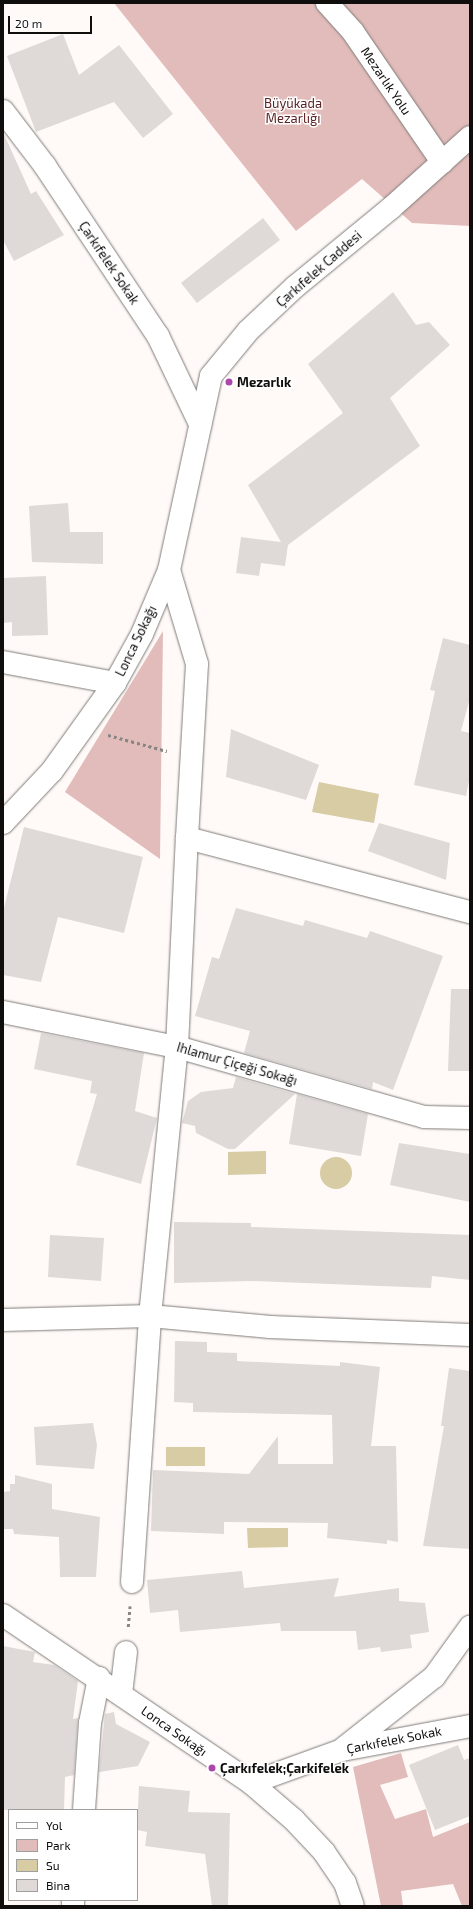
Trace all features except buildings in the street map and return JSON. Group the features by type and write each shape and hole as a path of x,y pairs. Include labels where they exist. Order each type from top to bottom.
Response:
{"street":[{"name":"Mezarlık Yolu","path":"327,3 353,32 442,162"},
{"name":"Çarkıfelek Sokak","path":"3,111 45,166 158,336 200,424"},
{"name":"Çarkıfelek Caddesi","path":"200,424 211,376 248,331 296,286 442,162 470,136"},
{"name":"Lonca Sokağı","path":"3,823 52,771 116,683 142,634 169,570 200,424"},
{"path":"132,1582 150,1316 177,1046 197,664 169,570"},
{"path":"3,662 116,683"},
{"path":"187,838 470,912"},
{"name":"Ihlamur Çiçeği Sokağı","path":"3,1012 177,1046 424,1117 470,1118"},
{"path":"3,1320 150,1316 270,1327 470,1335"},
{"name":"Lonca Sokağı","path":"3,1615 99,1678 120,1694 251,1783 294,1820 324,1852 345,1883 352,1906"},
{"path":"342,1750 434,1677 470,1627"},
{"path":"120,1694 126,1652"},
{"path":"84,1809 90,1723 99,1678"},
{"name":"Çarkıfelek Sokak","path":"251,1783 342,1750 470,1726"}],"path":[{"path":"83,728 192,757"},
{"path":"126,1652 132,1582"}],"green space":[{"name":"Büyükada Mezarlığı","path":"114,3 470,3 470,226 412,223 362,179 296,231"},
{"path":"163,631 160,859 65,792"},
{"path":"401,1753 408,1777 380,1785 395,1819 426,1809 433,1837 470,1822 470,1906 462,1906 453,1884 401,1891 403,1906 381,1906 353,1767"}],"water":[{"path":"319,782 379,794 374,823 312,812"},
{"path":"266,1151 266,1174 228,1175 228,1152"},
{"path":"333,1157 339,1157 348,1161 352,1173 348,1185 339,1189 333,1189 324,1185 320,1176 320,1170 324,1161"},
{"path":"166,1447 205,1447 205,1466 166,1466"},
{"path":"247,1528 288,1528 288,1547 248,1548"}],"place":[{"name":"Mezarlık","path":"229,382"},
{"name":"Çarkıfelek;Çarkifelek","path":"212,1768"}]}
